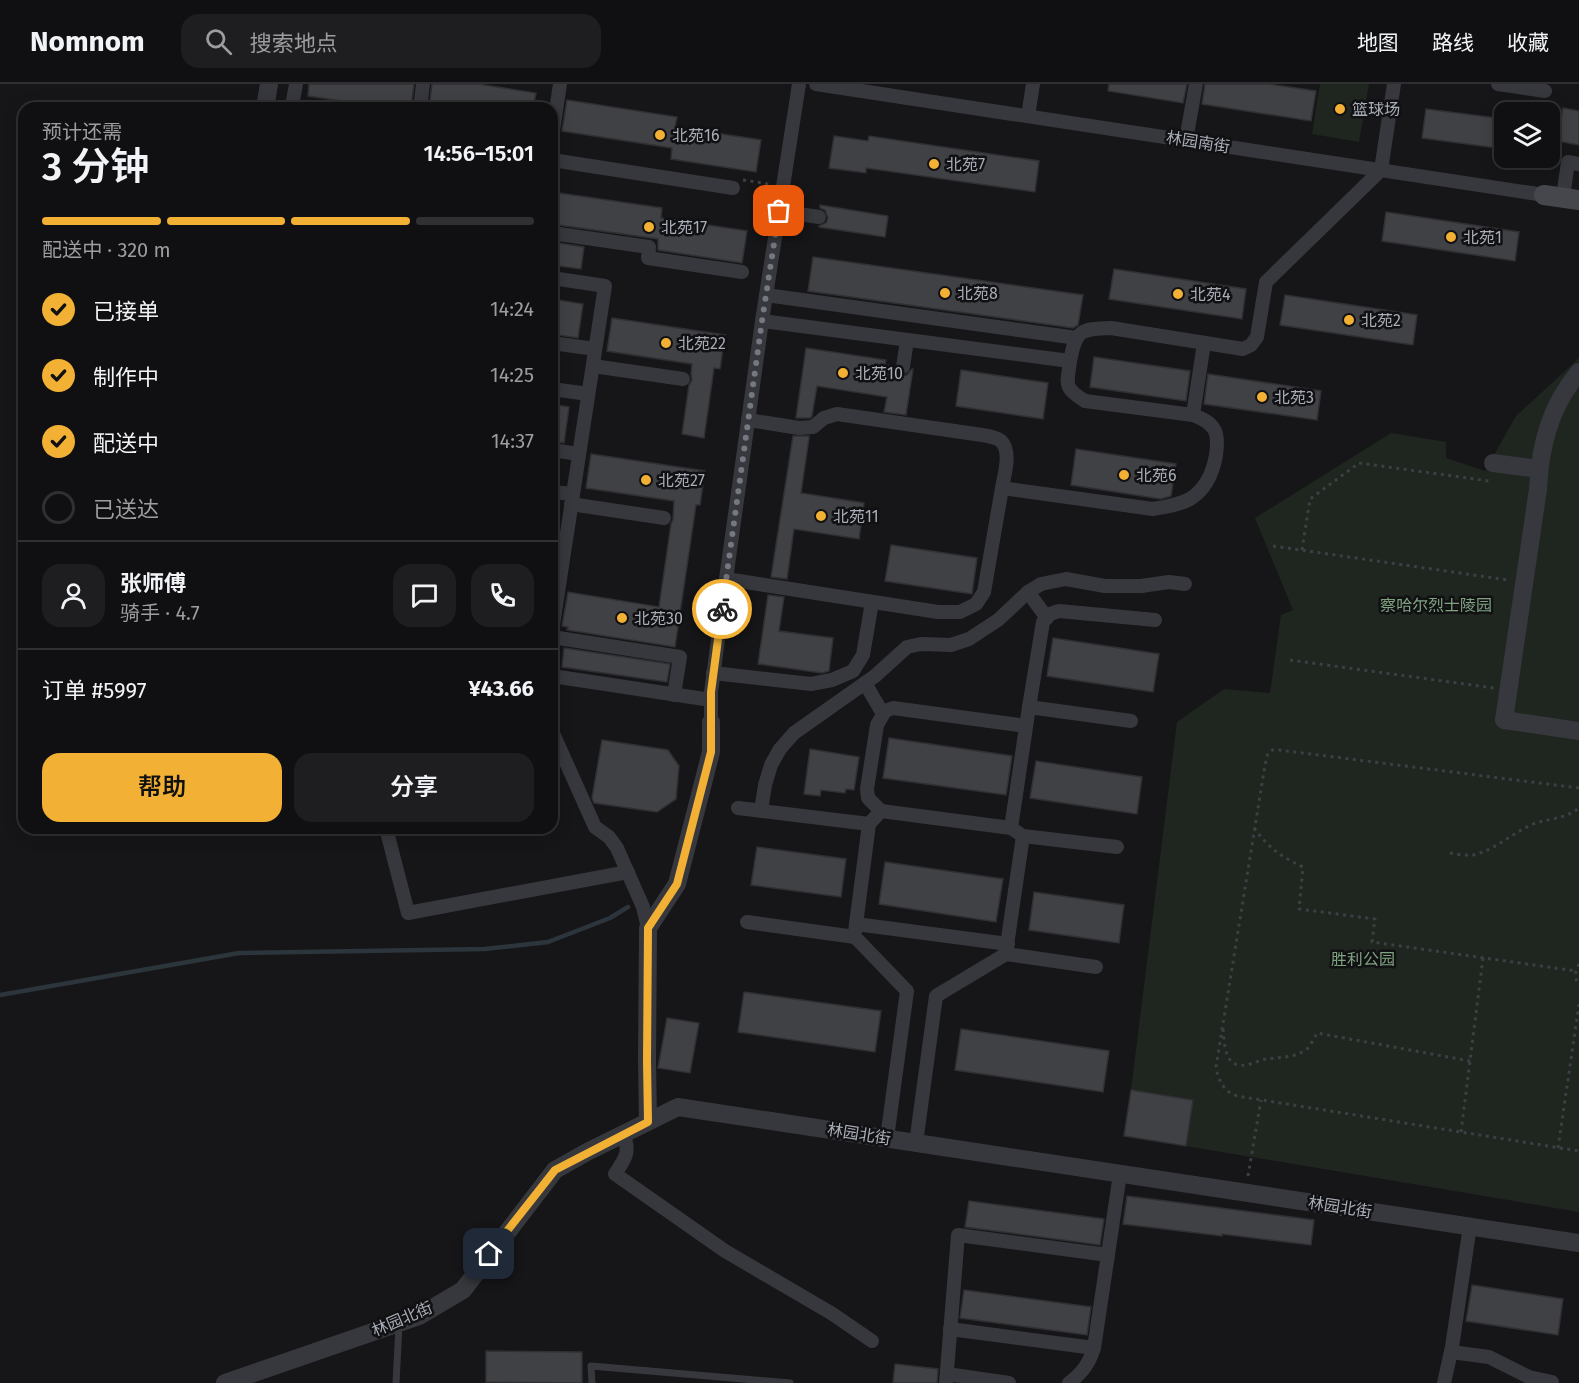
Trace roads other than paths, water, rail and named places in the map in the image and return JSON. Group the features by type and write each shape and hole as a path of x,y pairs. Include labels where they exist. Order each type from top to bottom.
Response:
{"street":[{"path":"267,102 269,84"},
{"path":"293,102 296,84"},
{"path":"421,102 423,84"},
{"path":"557,102 560,84"},
{"path":"648,928 677,884 711,752 713,673 762,321 799,84"},
{"name":"林园南街","path":"816,84 1562,197"},
{"path":"1028,116 1033,84"},
{"path":"1186,140 1196,84"},
{"path":"1002,488 1153,509 1172,506 1189,499 1202,489 1213,472 1217,445 1215,431 1205,420 1193,415 1085,401 1072,393 1068,384 1073,344 1080,333 1091,328 1111,328 1243,349 1251,345 1257,337 1266,282 1381,170 1394,84"},
{"path":"1497,84 1545,91"},
{"path":"558,161 733,188"},
{"path":"1562,197 1568,162 1579,164"},
{"path":"779,211 819,217"},
{"path":"558,234 649,248 648,258 742,272"},
{"path":"558,279 605,286 572,499 558,557"},
{"path":"766,295 1077,338"},
{"path":"762,321 1070,361"},
{"path":"903,367 907,340"},
{"path":"1193,415 1204,343"},
{"path":"558,344 595,350"},
{"path":"592,366 683,379"},
{"path":"1579,372 1558,402 1542,446 1538,489 1503,720 1579,731"},
{"path":"558,390 588,394"},
{"path":"726,579 938,612 960,612 976,604 984,592 1007,456 1006,448 999,440 982,435 837,414 824,418 813,428 748,420"},
{"path":"558,451 579,454"},
{"path":"1493,463 1539,469"},
{"path":"558,494 664,518"},
{"path":"761,811 771,765 780,749 794,733 887,667 907,647 921,644 951,645 969,639 998,620 1028,592 1041,584 1066,579 1105,586 1141,586 1170,582 1185,584"},
{"path":"1028,592 1047,618"},
{"path":"713,673 811,684 832,680 853,671 863,655 872,602"},
{"path":"1007,949 1026,726 1043,622 1050,614 1059,611 1155,620"},
{"path":"558,638 680,657 674,694"},
{"path":"558,677 711,700"},
{"path":"865,683 883,714"},
{"path":"1029,707 1131,721"},
{"path":"1026,726 893,708 885,711 877,725 867,789 868,798 881,811 1117,847"},
{"path":"558,744 595,826 609,837 617,848 643,907 648,928 648,1122"},
{"path":"738,808 869,824"},
{"path":"881,811 869,824 856,930 908,991 887,1138"},
{"path":"388,834 408,913 628,872"},
{"path":"747,922 856,930 1007,949 1096,967"},
{"path":"916,1143 936,996 1007,949"},
{"name":"林园北街","path":"225,1383 419,1316 463,1290 555,1170 678,1107 1579,1243"},
{"path":"623,1134 627,1143 626,1158 615,1174 725,1251 831,1313 872,1341"},
{"path":"1069,1383 1090,1362 1094,1348 1120,1174"},
{"path":"1444,1383 1451,1352 1470,1226"},
{"path":"1009,1383 946,1378 958,1234 1108,1255"},
{"path":"951,1329 1094,1348"},
{"path":"1451,1352 1489,1357 1529,1377 1552,1382"}],"lane":[{"path":"396,1383 399,1323"},
{"path":"592,1383 591,1366 790,1383"}],"waterway":[{"path":"0,995 239,953 485,949 548,942 610,918 628,907"}],"place":[{"name":"篮球场","path":"1340,109"},
{"name":"北苑16","path":"660,135"},
{"name":"北苑7","path":"934,164"},
{"name":"北苑17","path":"649,227"},
{"name":"北苑1","path":"1451,237"},
{"name":"北苑8","path":"945,293"},
{"name":"北苑4","path":"1178,294"},
{"name":"北苑2","path":"1349,320"},
{"name":"北苑22","path":"666,343"},
{"name":"北苑10","path":"843,373"},
{"name":"北苑3","path":"1262,397"},
{"name":"北苑6","path":"1124,475"},
{"name":"北苑27","path":"646,480"},
{"name":"北苑11","path":"821,516"},
{"name":"北苑30","path":"622,618"}],"park label":[{"name":"察哈尔烈士陵园","path":"1436,605"},
{"name":"胜利公园","path":"1363,959"}]}
